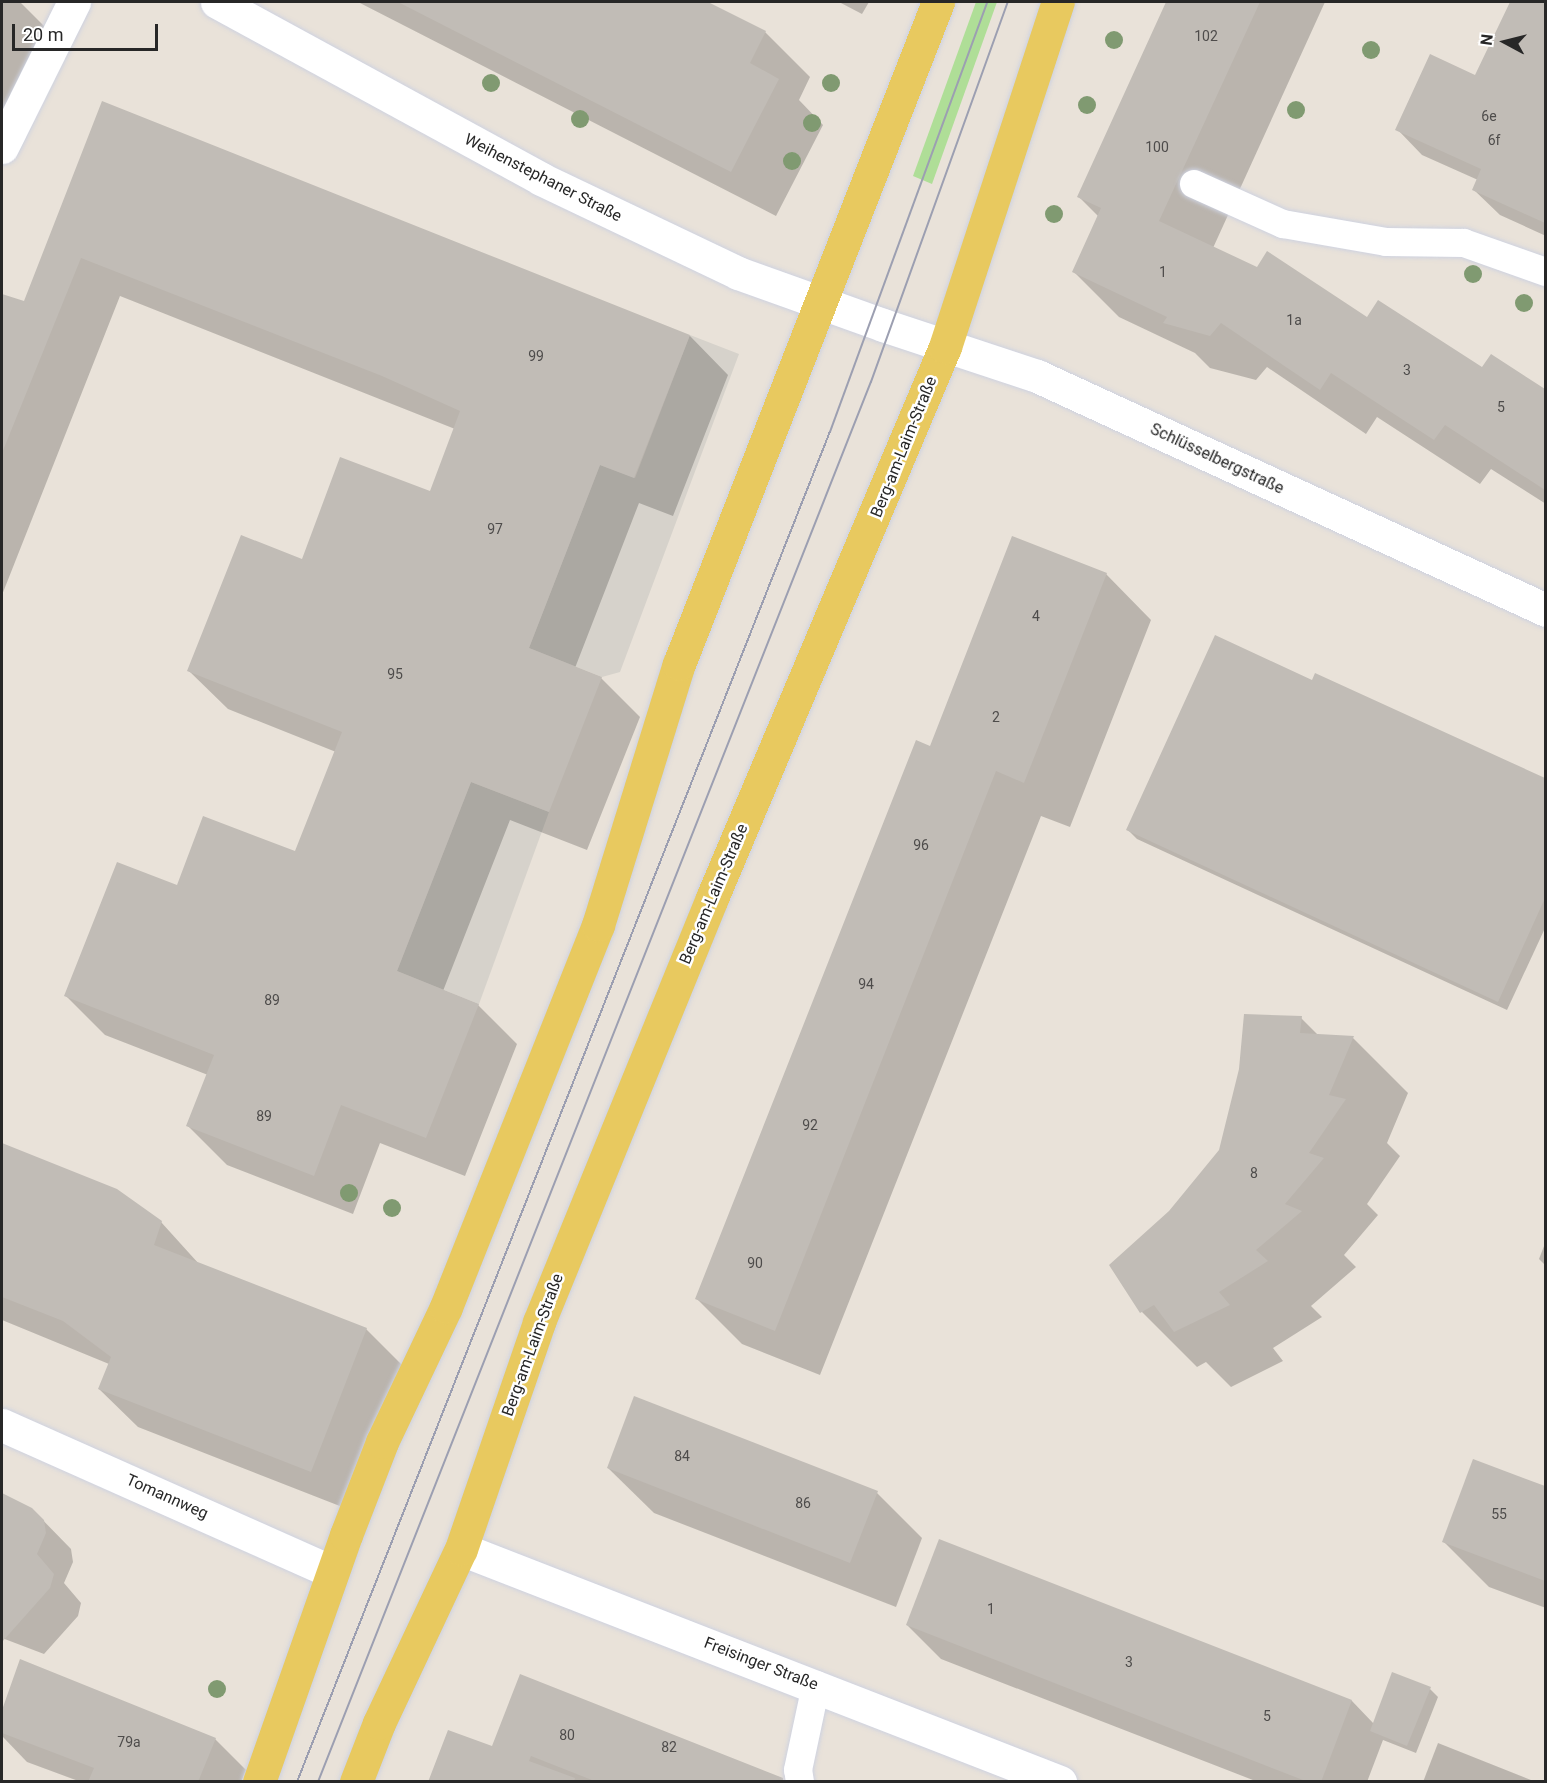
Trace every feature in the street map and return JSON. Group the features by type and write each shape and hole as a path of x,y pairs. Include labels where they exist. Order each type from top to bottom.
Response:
{"main road":[{"path":"259,1782 332,1572 382,1442 446,1307 598,925 679,664 938,2"},
{"name":"Berg-am-Laim-Straße","path":"356,1782 379,1723 461,1549 543,1311 712,897 945,347 1058,2"}],"street":[{"path":"2,147 74,2"},
{"name":"Weihenstephaner Straße","path":"217,2 541,179 738,273 882,325"},
{"name":"Schlüsselbergstraße","path":"882,325 1037,376 1545,610"},
{"name":"Tomannweg","path":"2,1425 332,1572"},
{"name":"Freisinger Straße","path":"461,1549 816,1685 1060,1782"}],"lane":[{"path":"1194,184 1283,225 1386,242 1464,243 1545,272"},
{"path":"800,1782 798,1770 816,1685"}],"green space":[{"path":"976,2 997,2 932,184 913,176"}],"shaded area":[{"path":"690,335 739,354 620,672 602,677 529,648 600,465 635,478"},
{"path":"471,782 549,812 479,1004 397,971"}],"building":[{"path":"398,2 708,2 766,31 750,63 779,79 731,172"},
{"path":"1166,2 1260,2 1159,221 1257,267 1267,251 1367,317 1378,300 1482,367 1491,354 1545,389 1545,490 1445,425 1434,440 1331,373 1320,390 1221,323 1210,336 1163,323 1167,317 1072,272 1101,208 1077,197"},
{"path":"1510,2 1545,2 1545,223 1472,190 1481,169 1395,130 1430,54 1475,75"},
{"path":"102,101 690,335 634,478 600,465 529,648 602,677 549,812 471,782 397,971 479,1004 426,1138 341,1105 314,1176 186,1126 214,1055 64,996 117,862 177,885 203,816 295,851 342,732 187,671 241,535 302,559 340,457 430,491 460,411 382,376 81,258 2,453 2,294 24,301"},
{"path":"1012,536 1107,573 1024,783 996,771 775,1331 695,1299 916,740 930,746"},
{"path":"1215,635 1312,680 1315,673 1545,778 1545,898 1498,1002 1126,830"},
{"path":"1244,1014 1302,1016 1300,1033 1354,1036 1329,1095 1346,1099 1309,1153 1324,1158 1285,1204 1302,1211 1256,1250 1268,1261 1219,1292 1230,1305 1174,1332 1154,1305 1140,1313 1109,1265 1169,1211 1219,1150 1239,1069"},
{"path":"2,1143 117,1189 162,1221 154,1245 367,1328 311,1472 98,1389 111,1357 63,1321 2,1297"},
{"path":"634,1396 878,1491 850,1563 607,1468"},
{"path":"1473,1459 1545,1486 1545,1581 1442,1542"},
{"path":"2,1493 32,1508 44,1520 46,1533 37,1554 54,1574 50,1588 2,1642"},
{"path":"939,1539 1352,1700 1321,1782 1308,1782 906,1625"},
{"path":"20,1659 216,1738 198,1782 88,1782 94,1768 2,1733 2,1710"},
{"path":"1392,1672 1431,1687 1407,1746 1370,1731"},
{"path":"520,1674 783,1778 783,1782 597,1782 531,1756 529,1761 575,1778 574,1782 428,1782 448,1730 492,1746"}],"tram line":[{"path":"297,1782 830,432 987,2"},
{"path":"318,1782 871,382 1008,2"}]}
